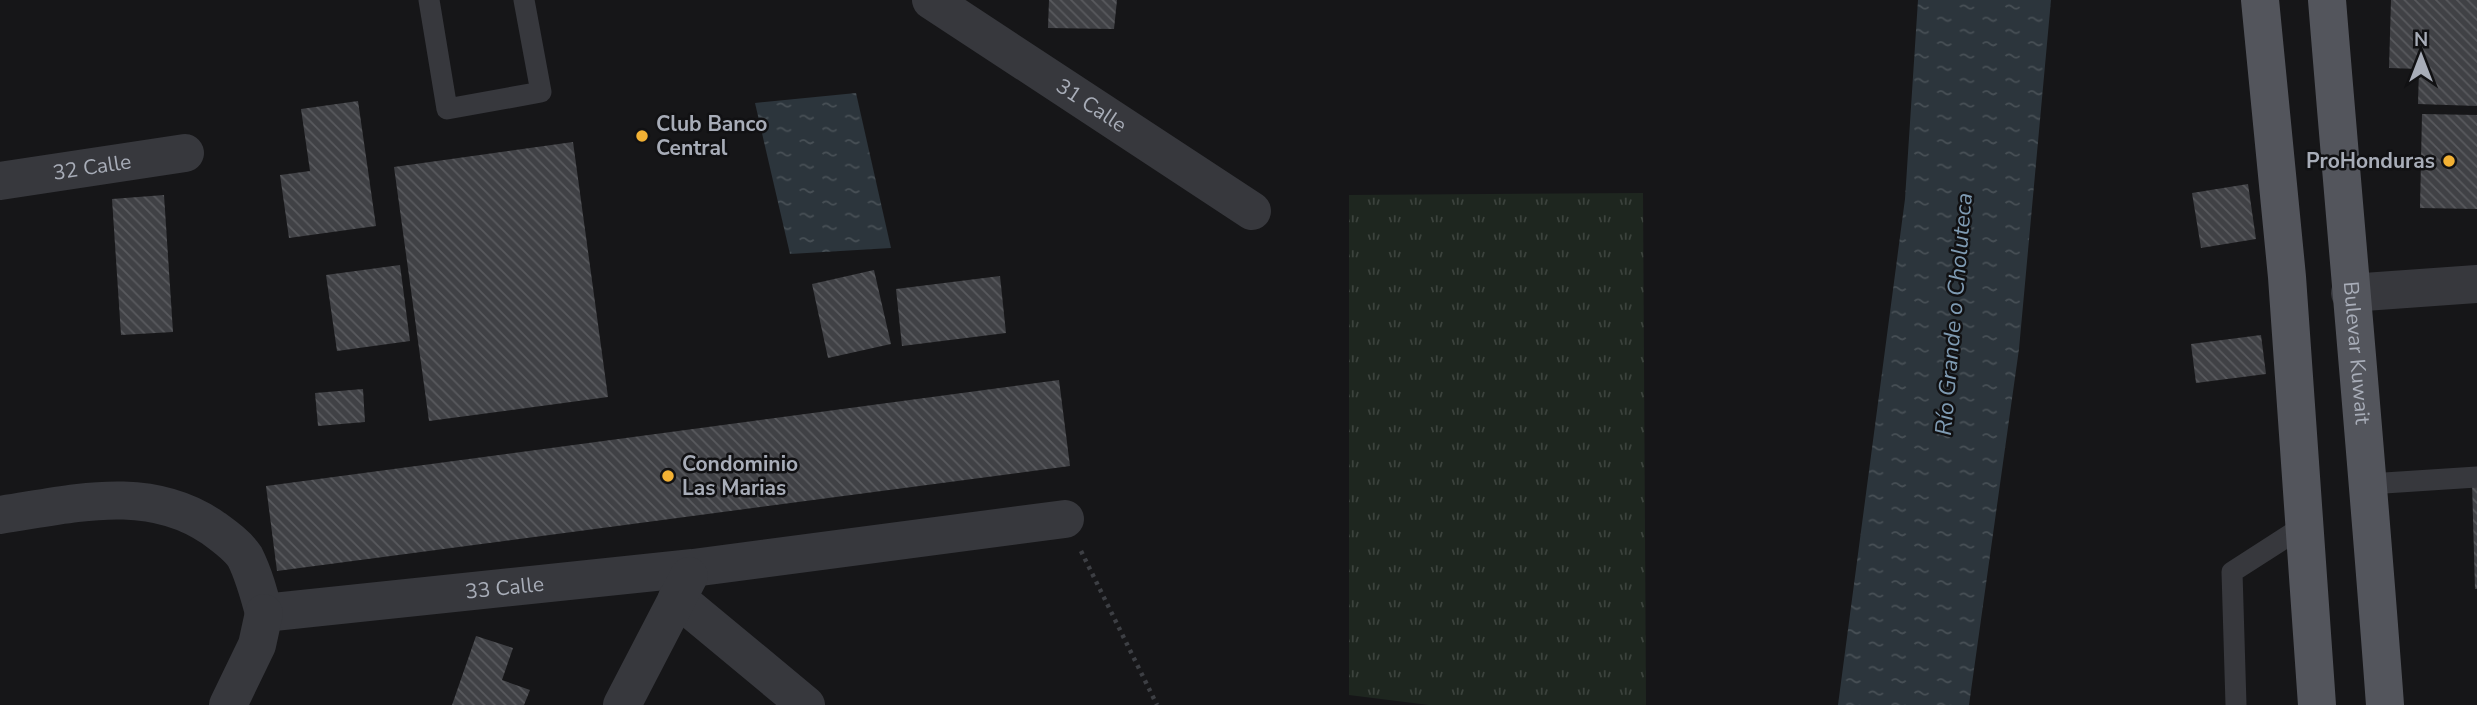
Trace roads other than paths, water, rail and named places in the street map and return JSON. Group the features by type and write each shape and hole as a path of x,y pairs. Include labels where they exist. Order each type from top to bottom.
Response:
{"main road":[{"path":"2260,0 2287,277 2317,705"},
{"name":"Bulevar Kuwait","path":"2327,0 2350,293 2369,484 2385,705"}],"street":[{"name":"31 Calle","path":"930,0 1252,211"},
{"name":"32 Calle","path":"0,181 185,153"},
{"path":"2350,293 2477,284"},
{"path":"0,515 128,500 170,505 200,519 223,535 243,555 257,584 264,613 257,645 228,705"},
{"name":"33 Calle","path":"264,613 685,583 1065,519"},
{"path":"622,705 685,583 806,705"}],"lane":[{"path":"429,0 447,109 541,92 524,0"},
{"path":"2369,484 2477,477"},
{"path":"2236,705 2232,572 2305,525"}],"water":[{"name":"Río Grande o Choluteca","path":"1918,0 2051,0 2019,349 1969,705 1838,705 1905,199"},
{"path":"856,93 891,248 790,254 755,103"}],"place":[{"name":"Club Banco Central","path":"642,136"},
{"name":"ProHonduras","path":"2449,161"},
{"name":"Condominio Las Marias","path":"668,476"}]}
